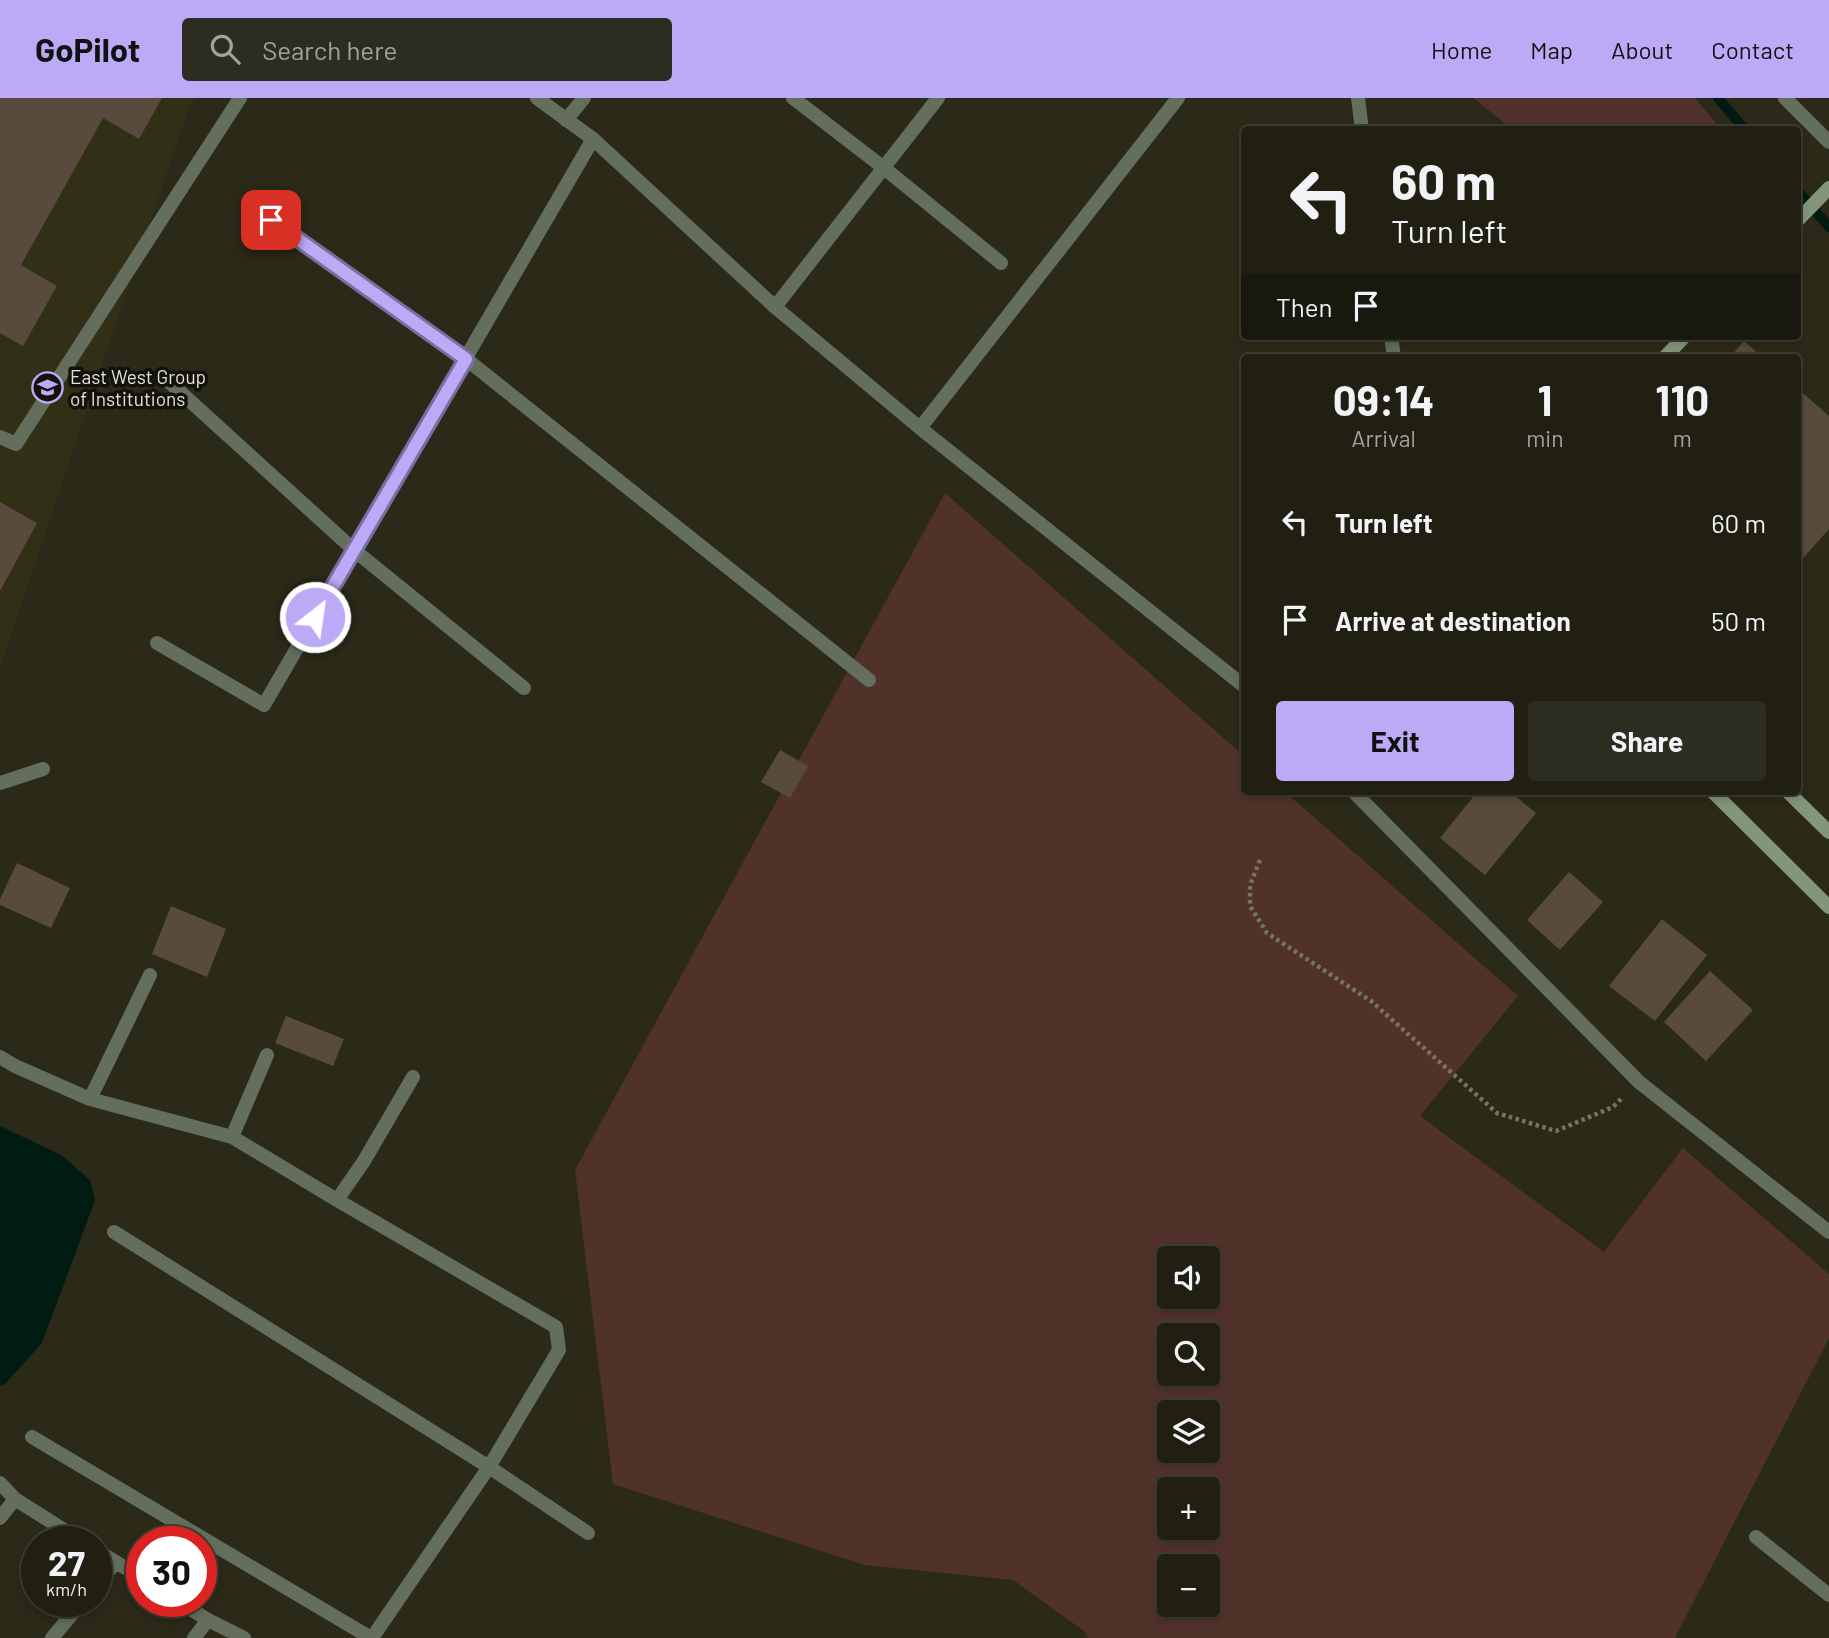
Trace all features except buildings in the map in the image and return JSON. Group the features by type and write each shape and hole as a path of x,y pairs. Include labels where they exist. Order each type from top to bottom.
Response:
{"main road":[{"path":"1801,217 1826,191"},
{"path":"1668,354 1681,340"},
{"path":"1716,795 1829,907"},
{"path":"1791,795 1829,832"}],"street":[{"path":"0,437 16,444 240,98"},
{"path":"537,98 593,139 775,307 920,428 1241,684"},
{"path":"566,120 584,98"},
{"path":"793,98 1001,263"},
{"path":"775,307 938,98"},
{"path":"920,428 1178,98"},
{"path":"1358,98 1362,126"},
{"path":"1785,98 1829,142"},
{"path":"157,643 264,705 593,139"},
{"path":"249,205 466,359 869,680"},
{"path":"167,380 354,550 524,688"},
{"path":"0,783 44,769"},
{"path":"1357,795 1639,1082 1829,1232"},
{"path":"90,1099 150,975"},
{"path":"232,1137 268,1055"},
{"path":"0,1057 90,1099 232,1137 556,1327 559,1350 489,1467 371,1638 32,1437"},
{"path":"337,1200 365,1161 413,1077"},
{"path":"114,1232 489,1467 588,1533"},
{"path":"0,1483 15,1499 58,1526"},
{"path":"0,1518 15,1499"},
{"path":"1756,1537 1829,1595"},
{"path":"112,1560 126,1568"},
{"path":"112,1567 116,1562"},
{"path":"52,1638 70,1617"},
{"path":"203,1617 244,1638"},
{"path":"194,1638 208,1620"}],"path":[{"path":"1260,860 1250,885 1250,906 1267,933 1371,1001 1497,1113 1556,1131 1613,1107 1639,1082"}],"shaded area":[{"name":"East West Group of Institutions","path":"0,98 197,98 189,107 0,668"},
{"path":"1473,98 1695,98 1718,126 1508,126"},
{"path":"945,493 1241,753 1241,795 1289,795 1518,996 1420,1116 1604,1252 1683,1148 1829,1274 1829,1338 1675,1638 1088,1638 1084,1631 1013,1580 865,1565 613,1484 575,1170"},
{"path":"0,1126 61,1155 90,1180 95,1200 42,1343 5,1384 0,1385"}],"waterway":[{"path":"1718,98 1742,126"},
{"path":"1801,195 1829,227"}],"place":[{"name":"East West Group of Institutions","path":"47,387"}],"route":[{"path":"271,220 466,359 315,617"}]}
